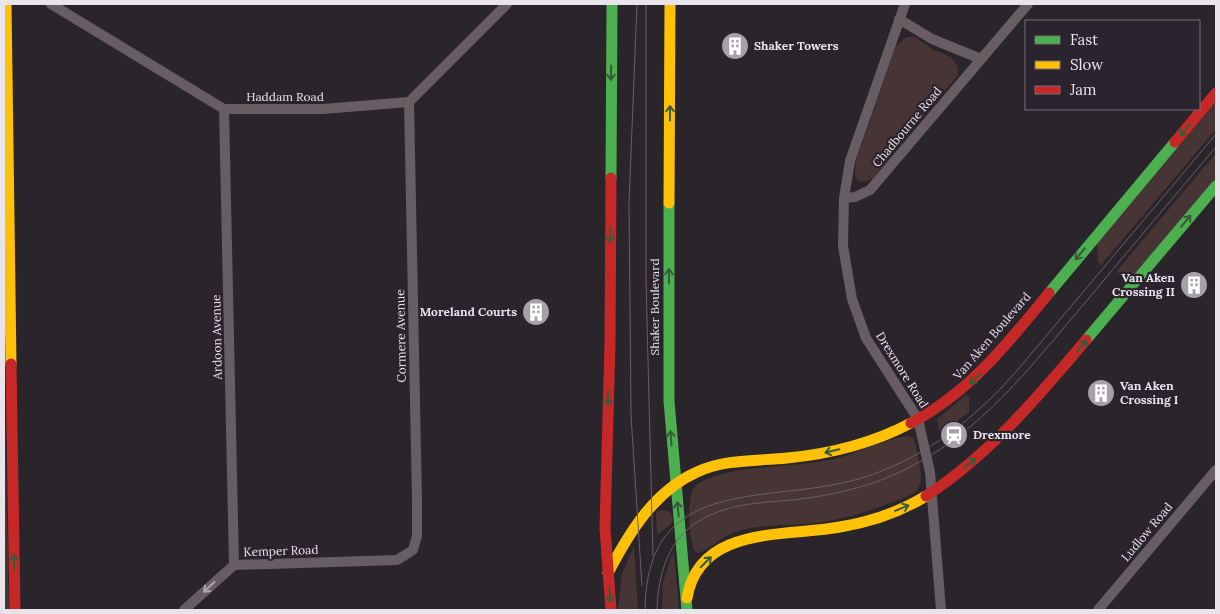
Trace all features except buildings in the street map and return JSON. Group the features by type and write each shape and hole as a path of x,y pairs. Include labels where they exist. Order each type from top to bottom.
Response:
{"main road":[{"path":"6,4 8,354 15,610"},
{"path":"611,610 605,518 610,348 612,4"},
{"name":"Shaker Boulevard","path":"670,4 669,401 687,608"},
{"name":"Van Aken Boulevard","path":"608,573 637,521 675,487 693,474 710,468 816,454 858,444 918,419 950,401 978,377 1216,93"},
{"path":"687,608 690,583 701,566 716,551 734,540 756,536 809,532 844,526 906,507 931,493 979,455 1032,404 1216,186"}],"street":[{"path":"51,4 224,109"},
{"path":"409,102 507,4"},
{"name":"Drexmore Road","path":"905,4 850,161 844,198 843,246 847,278 857,317 879,362 918,419 927,458 940,610"},
{"name":"Chadbourne Road","path":"844,198 855,197 870,190 1028,4"},
{"path":"899,19 932,39 980,60"},
{"name":"Haddam Road","path":"224,109 323,110 409,102"},
{"name":"Cormere Avenue","path":"397,560 413,550 417,536 409,102"},
{"name":"Ardoon Avenue","path":"224,109 234,564"},
{"name":"Ludlow Road","path":"1098,610 1216,470"},
{"name":"Kemper Road","path":"184,610 234,564 397,560"}],"shaded area":[{"path":"906,37 915,37 934,50 951,57 958,67 958,75 873,178 861,181 855,175 858,156 896,46"},
{"path":"1216,102 1216,129 1101,265 1098,263 1097,244"},
{"path":"1216,153 1216,178 1130,280 1127,280 1126,272 1119,274 1117,271"},
{"path":"4,370 9,610 4,610"},
{"path":"966,395 969,397 969,412 940,434 937,419"},
{"path":"907,436 912,437 915,442 921,476 919,488 915,493 879,507 841,518 815,523 744,529 721,539 708,549 698,553 694,550 690,528 690,499 695,487 706,480 739,470 830,460"},
{"path":"661,510 670,512 673,519 671,524 657,535 656,512"},
{"path":"634,546 638,610 618,610 622,574"},
{"path":"674,552 679,610 662,610 663,583"}],"tram line":[{"path":"637,4 629,203 631,415 642,586"},
{"path":"646,4 646,281 653,556"},
{"path":"645,610 651,565 667,534 691,514 722,502 757,495 832,485 868,476 890,468 930,447 966,421 1015,373 1216,134"},
{"path":"657,610 663,568 670,551 680,537 693,525 709,516 728,509 758,503 821,496 858,488 881,480 932,455 981,418 1003,397 1044,351 1216,147"}],"traffic: fast":[{"path":"611,178 612,4"},
{"path":"1049,293 1175,142"},
{"path":"1086,340 1216,186"},
{"path":"669,203 669,401 687,610"}],"traffic: slow":[{"path":"6,4 11,364"},
{"path":"669,203 670,4"},
{"path":"608,573 634,528 655,502 668,490 697,472 741,461 787,458 835,450 866,442 911,423"},
{"path":"687,598 695,574 708,558 726,546 748,539 840,527 862,522 895,512 926,496"}],"traffic: jam":[{"path":"1175,142 1216,93"},
{"path":"611,178 610,343 605,528 611,610"},
{"path":"911,423 952,397 987,365 1049,293"},
{"path":"926,496 949,480 992,444 1050,383 1086,340"},
{"path":"11,364 15,610"}],"place":[{"name":"Shaker Towers","path":"735,46"},
{"name":"Van Aken Crossing II","path":"1194,285"},
{"name":"Moreland Courts","path":"536,312"},
{"name":"Van Aken Crossing I","path":"1101,393"},
{"name":"Drexmore","path":"954,435"}]}
